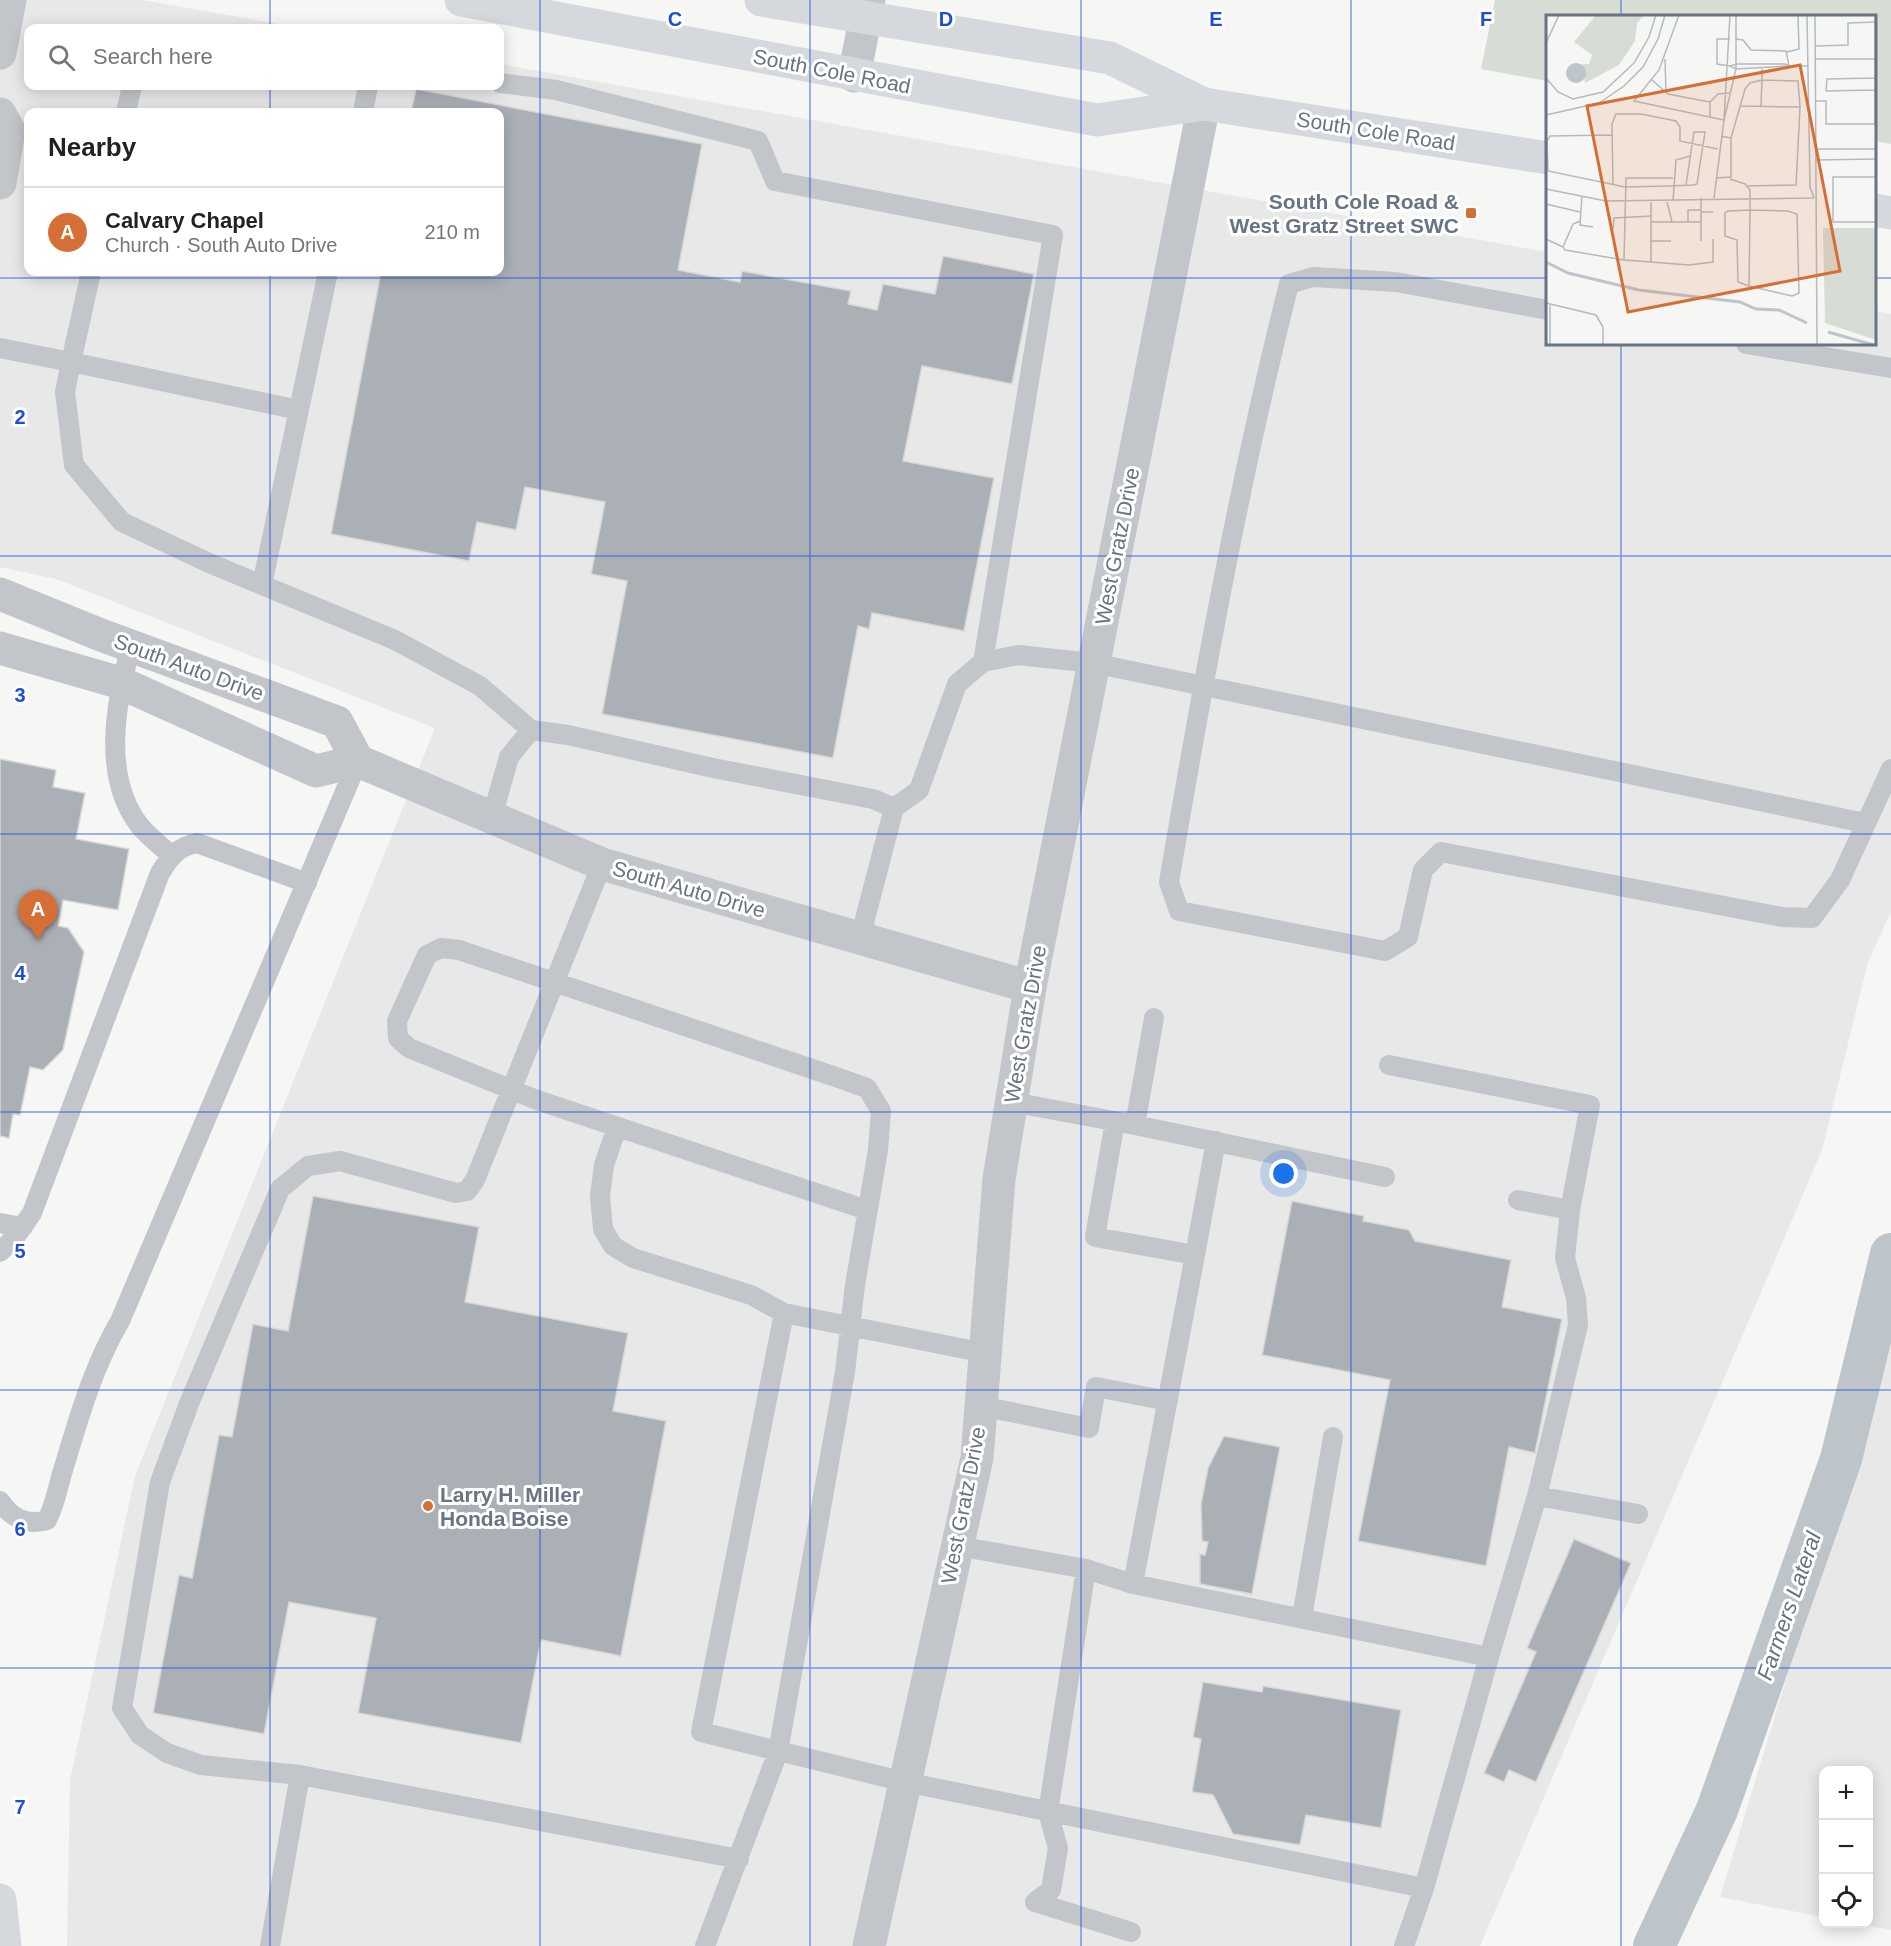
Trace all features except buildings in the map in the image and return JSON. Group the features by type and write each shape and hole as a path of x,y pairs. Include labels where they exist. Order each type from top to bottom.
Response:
{"main road":[{"name":"South Cole Road","path":"461,0 854,76 1097,120 1204,104"},
{"name":"South Cole Road","path":"768,1 867,9 1110,58 1204,104 1546,158"},
{"path":"1876,210 1891,213"},
{"path":"0,1900 5,1946"}],"street":[{"path":"0,53 10,0"},
{"path":"854,76 867,9"},
{"name":"West Gratz Drive","path":"869,1946 977,1458 999,1179 1030,987 1204,104"},
{"path":"0,114 9,130 0,183"},
{"name":"South Auto Drive","path":"0,594 131,646 337,722 358,761"},
{"name":"South Auto Drive","path":"0,648 121,683 316,771 358,761 602,864 1030,987"}],"lane":[{"path":"504,84 556,90 758,141 775,181 1053,236 983,662"},
{"path":"127,108 131,90"},
{"path":"364,108 367,90"},
{"path":"90,276 65,392 74,465 122,522 262,585 395,640 480,686 531,730 568,735 713,768 873,799 894,808"},
{"path":"262,585 327,276"},
{"path":"1546,310 1396,282 1313,277 1289,284 1272,353 1203,686 1169,882 1179,911 1385,951 1408,937 1423,870 1441,852 1770,915 1812,918 1840,880 1891,769"},
{"path":"1752,345 1891,368"},
{"path":"0,348 299,410"},
{"path":"131,646 121,683 116,767 125,799 140,826 171,855"},
{"path":"860,938 894,808 920,790 957,684 983,662 1018,655 1094,663 1865,823"},
{"path":"492,817 509,757 531,730"},
{"path":"0,1501 7,1512 24,1521 38,1523 48,1520 55,1505 62,1474 91,1380 120,1322 358,761"},
{"path":"0,1252 23,1227 32,1213 160,873 171,855 185,845 197,843 306,883"},
{"path":"602,864 476,1180 467,1191 456,1193 340,1161 308,1166 280,1189 160,1482 122,1708 140,1735 167,1753 201,1765 300,1775 739,1859"},
{"path":"705,1946 724,1890 739,1859 778,1752 845,1372 867,1210 878,1150 881,1111 867,1088 459,950 441,948 427,955 398,1021 398,1038 409,1048 512,1090 867,1210"},
{"path":"1135,1125 1154,1018"},
{"path":"1389,1065 1590,1105 1570,1210 1565,1258 1576,1298 1578,1325 1537,1496 1424,1888 1404,1946"},
{"path":"1012,1102 1385,1177"},
{"path":"1115,1121 1095,1237 1195,1255"},
{"path":"617,1127 604,1165 600,1196 603,1228 613,1246 633,1258 751,1295 784,1313 985,1353"},
{"path":"1132,1584 1216,1142"},
{"path":"1518,1200 1570,1210"},
{"path":"0,1223 23,1227"},
{"path":"784,1313 701,1732 905,1782 1424,1888"},
{"path":"981,1406 1089,1428 1096,1387 1168,1401"},
{"path":"1302,1617 1333,1437"},
{"path":"1537,1496 1638,1514"},
{"path":"958,1546 1086,1569 1132,1584 1489,1657"},
{"path":"1086,1569 1048,1812 1058,1848 1051,1890 1035,1902 1131,1932"},
{"path":"270,1946 300,1775"}],"shaded area":[{"path":"0,0 142,0 278,24 24,24 24,90 504,90 504,65 1546,252 1546,345 1876,345 1876,311 1891,314 1891,912 1868,962 1822,1150 1480,1946 67,1946 70,1780 135,1476 435,728 56,579 0,567"},
{"path":"1495,0 1891,0 1891,144 1876,141 1876,15 1546,15 1546,81 1481,69"},
{"path":"1891,1333 1891,1930 1873,1927 1873,1766 1819,1766 1819,1916 1720,1897"}],"waterway":[{"name":"Farmers Lateral","path":"1654,1946 1717,1810 1841,1459 1891,1254"}],"place":[{"name":"South Cole Road & West Gratz Street SWC","path":"1471,213"},
{"name":"Calvary Chapel","path":"38,940"},
{"name":"Larry H. Miller Honda Boise","path":"428,1506"}]}
